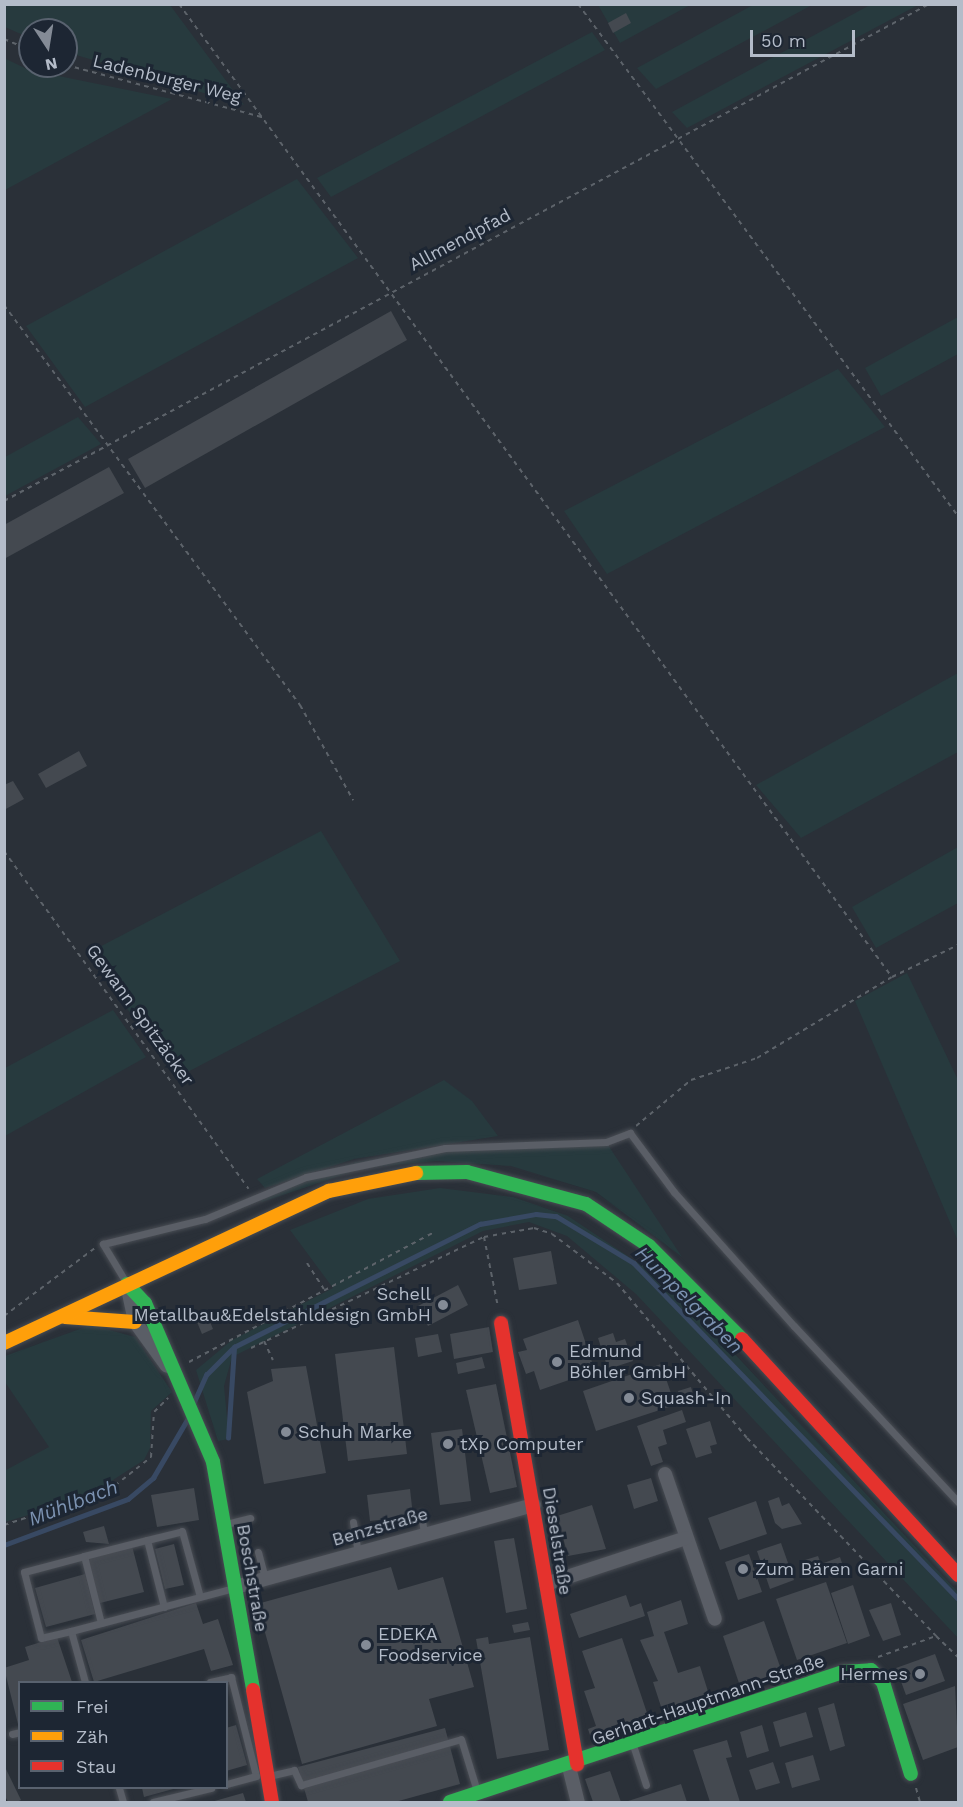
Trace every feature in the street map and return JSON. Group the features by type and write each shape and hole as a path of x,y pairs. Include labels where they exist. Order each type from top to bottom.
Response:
{"street":[{"path":"4,1343 329,1191 393,1174 467,1172 535,1186 586,1204 649,1246 728,1324 958,1575"},
{"name":"Boschstraße","path":"127,1284 135,1322 170,1371 183,1394 213,1462 272,1803"},
{"name":"Boschstraße","path":"127,1284 146,1303 170,1371"},
{"path":"59,1317 135,1322"},
{"name":"Dieselstraße","path":"501,1323 534,1505 573,1766"},
{"path":"665,1474 715,1618"},
{"name":"Benzstraße","path":"236,1587 424,1533 534,1505"},
{"path":"546,1584 686,1538"},
{"path":"871,1670 883,1682 911,1774"},
{"name":"Gerhart-Hauptmann-Straße","path":"453,1802 573,1766 844,1672 871,1670"},
{"path":"573,1766 578,1803"}],"lane":[{"path":"127,1284 103,1244 205,1220 252,1197 356,1162 445,1148 606,1142 630,1133 674,1192 794,1326 958,1502"},
{"path":"420,1514 424,1533"},
{"path":"225,1524 250,1518"},
{"path":"353,1522 358,1552"},
{"path":"200,1597 182,1531 24,1572 42,1638 164,1607 200,1597 236,1587"},
{"path":"147,1540 164,1607"},
{"path":"258,1552 265,1578"},
{"path":"84,1556 101,1623"},
{"path":"71,1631 84,1681"},
{"path":"217,1681 231,1677 256,1776 228,1783"},
{"path":"268,1777 294,1770 301,1785 461,1739 477,1793"},
{"path":"633,1745 646,1785"},
{"path":"153,1803 207,1789"}],"path":[{"path":"178,4 392,290 892,976"},
{"path":"578,4 958,516"},
{"name":"Allmendpfad","path":"4,501 392,290 679,140 929,4"},
{"path":"4,39 18,45"},
{"name":"Ladenburger Weg","path":"78,68 262,117"},
{"path":"4,305 300,705 353,800"},
{"name":"Gewann Spitzäcker","path":"4,850 252,1197"},
{"path":"630,1133 691,1080 757,1058 892,976 958,945"},
{"path":"251,1348 484,1237 534,1228 552,1234 617,1283 747,1438 958,1657"},
{"path":"170,1371 202,1352 435,1232"},
{"path":"484,1237 501,1323"},
{"path":"4,1316 103,1244"},
{"path":"307,1263 324,1289"},
{"path":"264,1341 273,1360"},
{"path":"4,1525 108,1491 151,1457 154,1412 183,1394"},
{"path":"871,1670 880,1654 936,1636"}],"green space":[{"path":"4,5 170,5 244,105 78,56 78,18 18,18 18,33 5,27"},
{"path":"598,5 690,5 620,43"},
{"path":"753,5 812,5 656,89 637,68"},
{"path":"870,5 918,5 687,128 672,112"},
{"path":"592,32 605,50 331,197 317,178"},
{"path":"4,58 18,65 18,78 68,78 172,99 5,190"},
{"path":"297,179 358,258 85,407 26,326"},
{"path":"958,317 958,354 881,396 865,368"},
{"path":"838,369 885,427 607,574 564,511"},
{"path":"78,417 101,444 5,496 5,457"},
{"path":"958,673 958,752 801,838 756,785"},
{"path":"321,831 400,961 176,1078 88,953"},
{"path":"958,847 958,903 876,948 852,907"},
{"path":"907,973 958,1080 958,1241 855,1001"},
{"path":"113,1010 146,1057 5,1136 5,1068"},
{"path":"444,1080 472,1101 498,1136 354,1159 265,1188 257,1179"},
{"path":"606,1142 682,1257 596,1192 511,1166 437,1161 363,1168 262,1202 253,1197 356,1162 445,1148"},
{"path":"440,1188 513,1197 568,1216 668,1283 958,1592 958,1638 636,1294 567,1236 529,1222 483,1231 232,1357 224,1386 229,1439 218,1441 196,1370 232,1340 333,1288 290,1230 368,1199"},
{"path":"91,1325 135,1337 172,1392 151,1411 150,1448 144,1460 85,1498 5,1522 4,1471 49,1447 5,1382 5,1356"}],"building":[{"path":"626,13 631,23 613,33 608,23"},
{"path":"391,311 407,340 145,488 128,459"},
{"path":"109,467 124,493 4,559 4,525"},
{"path":"79,751 87,766 46,788 38,774"},
{"path":"13,781 24,799 4,810 4,785"},
{"path":"551,1251 557,1284 519,1290 513,1258"},
{"name":"Schell Metallbau&Edelstahldesign GmbH","path":"458,1285 468,1305 428,1326 418,1306"},
{"path":"206,1312 213,1329 202,1334 195,1317"},
{"name":"Edmund Böhler GmbH","path":"578,1320 595,1371 540,1390 534,1371 526,1374 518,1352 527,1350 523,1339"},
{"path":"489,1327 493,1352 454,1359 450,1334"},
{"path":"613,1333 616,1342 625,1339 633,1361 608,1369 598,1338"},
{"path":"438,1334 442,1352 418,1357 415,1338"},
{"path":"394,1347 407,1454 348,1461 335,1354"},
{"path":"482,1357 485,1368 458,1374 456,1363"},
{"name":"Squash-In","path":"661,1364 675,1405 596,1431 583,1391"},
{"name":"Schuh Marke","path":"306,1366 326,1473 264,1484 247,1392 273,1381 271,1369"},
{"path":"496,1384 517,1487 490,1493 466,1390"},
{"path":"691,1387 694,1398 681,1402 678,1391"},
{"path":"682,1410 686,1422 663,1430 667,1444 658,1447 663,1462 651,1466 637,1426"},
{"path":"710,1421 717,1444 710,1446 712,1453 696,1458 686,1429"},
{"path":"462,1429 471,1501 440,1505 431,1433"},
{"path":"651,1478 658,1501 634,1509 627,1485"},
{"path":"194,1488 199,1520 157,1527 151,1495"},
{"path":"410,1489 413,1516 370,1521 367,1495"},
{"path":"779,1497 782,1506 789,1503 802,1524 782,1529 775,1523 768,1501"},
{"path":"756,1501 767,1534 720,1550 708,1518"},
{"path":"592,1505 606,1549 568,1556 557,1516"},
{"path":"104,1526 109,1544 86,1542 83,1532"},
{"path":"514,1538 527,1609 506,1613 494,1541"},
{"path":"781,1543 794,1580 770,1589 757,1551"},
{"path":"174,1544 184,1585 165,1589 155,1549"},
{"path":"132,1546 144,1592 100,1603 88,1558"},
{"path":"749,1554 762,1592 738,1600 725,1562"},
{"path":"818,1556 821,1564 840,1557 843,1566 811,1577 805,1560"},
{"name":"EDEKA Foodservice","path":"391,1567 398,1590 443,1577 474,1687 429,1699 437,1726 302,1764 257,1604"},
{"path":"85,1574 95,1614 46,1627 35,1588"},
{"path":"826,1582 847,1643 797,1660 776,1599"},
{"path":"853,1585 870,1636 848,1644 831,1593"},
{"path":"626,1595 630,1607 641,1603 645,1616 579,1638 570,1614"},
{"path":"681,1600 688,1624 664,1632 678,1673 700,1666 711,1701 664,1716 653,1682 658,1681 640,1640 654,1636 647,1612"},
{"path":"196,1603 203,1624 218,1619 233,1665 211,1671 204,1649 94,1681 81,1640"},
{"path":"891,1603 901,1635 883,1641 869,1610"},
{"path":"764,1621 783,1675 741,1689 723,1636"},
{"path":"528,1622 530,1630 514,1633 512,1625"},
{"path":"57,1637 72,1681 18,1681 18,1724 4,1668 29,1660 25,1647"},
{"path":"488,1637 489,1644 530,1637 549,1750 497,1759 476,1639"},
{"path":"622,1638 650,1722 592,1741 588,1729 596,1726 584,1691 595,1688 582,1651"},
{"name":"Hermes","path":"935,1654 945,1681 906,1695 896,1668"},
{"path":"955,1686 958,1747 923,1760 903,1704"},
{"path":"834,1703 845,1746 830,1751 818,1708"},
{"path":"806,1712 813,1737 780,1747 773,1722"},
{"path":"236,1725 247,1765 228,1770 228,1727"},
{"path":"762,1725 769,1751 747,1758 740,1732"},
{"path":"445,1728 460,1784 395,1802 308,1802 298,1767"},
{"path":"727,1740 732,1757 726,1758 740,1802 710,1802 693,1750"},
{"path":"813,1755 820,1780 792,1788 785,1763"},
{"path":"773,1762 780,1783 756,1790 749,1770"},
{"path":"4,1765 21,1800 17,1802 8,1802 4,1794"},
{"path":"610,1771 621,1802 593,1802 585,1779"},
{"path":"681,1784 687,1802 625,1802"},
{"path":"142,1789 173,1789 144,1797"},
{"path":"243,1793 246,1802 211,1802"}],"waterway":[{"name":"Humpelgraben","path":"194,1402 206,1375 234,1347 480,1224 536,1214 556,1216 634,1263 958,1598"},
{"name":"Mühlbach","path":"228,1438 234,1348"},
{"name":"Mühlbach","path":"4,1545 128,1499 153,1478 188,1418"}],"traffic: fast":[{"path":"416,1173 467,1172 586,1204 649,1246 742,1339"},
{"path":"127,1284 145,1303 213,1462 253,1690"},
{"path":"450,1802 844,1672 871,1670 883,1682 911,1774"}],"traffic: slow":[{"path":"4,1343 329,1191 416,1173"},
{"path":"65,1317 135,1322"}],"traffic: jam":[{"path":"501,1323 577,1764"},
{"path":"742,1339 958,1575"},
{"path":"253,1690 272,1802"}],"place":[{"name":"Schell Metallbau&Edelstahldesign GmbH","path":"443,1305"},
{"name":"Edmund Böhler GmbH","path":"557,1362"},
{"name":"Squash-In","path":"629,1398"},
{"name":"Schuh Marke","path":"286,1432"},
{"name":"tXp Computer","path":"448,1444"},
{"name":"Zum Bären Garni","path":"743,1569"},
{"name":"EDEKA Foodservice","path":"366,1645"},
{"name":"Hermes","path":"920,1674"}]}
